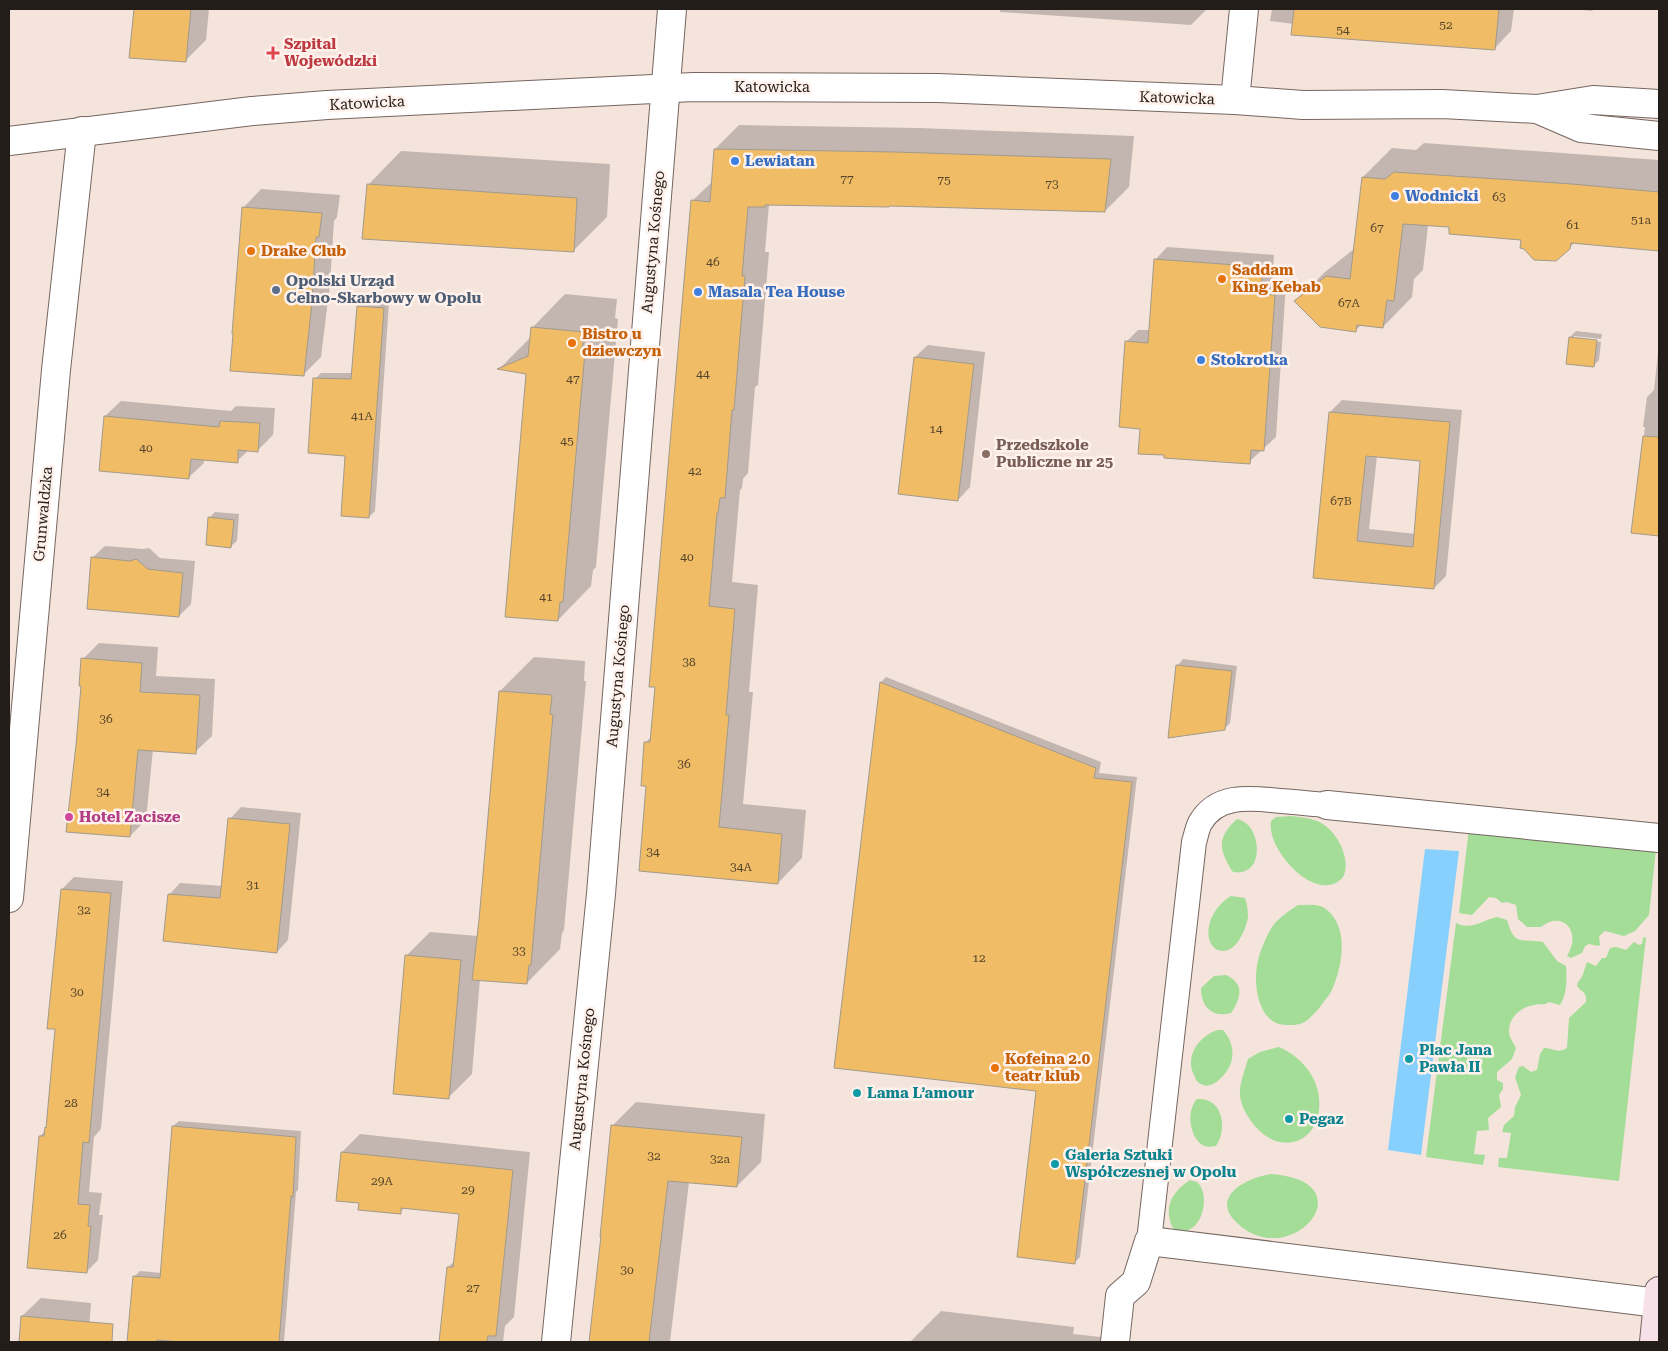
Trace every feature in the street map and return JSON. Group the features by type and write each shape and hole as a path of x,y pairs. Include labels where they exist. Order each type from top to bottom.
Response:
{"main road":[{"path":"1654,1342 1659,1297"}],"street":[{"name":"Augustyna Kośnego","path":"556,1342 601,894 664,88 672,9"},
{"path":"1235,100 1244,9"},
{"name":"Katowicka","path":"9,141 252,111 327,105 664,88 938,88 1235,100 1283,105 1442,104 1537,109 1593,100 1659,104"},
{"name":"Katowicka","path":"1537,109 1581,128 1659,136"},
{"name":"Grunwaldzka","path":"9,898 56,370 82,131"},
{"path":"1115,1342 1120,1296 1136,1282 1149,1241 1194,842 1199,824 1209,812 1219,804 1250,798 1659,838"},
{"path":"1149,1241 1659,1297"}],"green space":[{"path":"1291,816 1317,821 1335,836 1343,851 1346,868 1344,875 1337,882 1322,885 1309,881 1292,867 1277,848 1271,832 1271,821 1276,817"},
{"path":"1237,819 1250,827 1256,843 1255,861 1251,868 1243,872 1233,872 1225,857 1222,844 1226,832"},
{"path":"1469,828 1656,849 1649,915 1635,931 1624,936 1605,931 1599,936 1600,945 1589,944 1585,946 1582,953 1571,958 1567,956 1571,947 1571,931 1568,925 1562,922 1549,922 1541,927 1527,927 1518,919 1516,905 1507,902 1502,903 1496,898 1489,897 1472,915 1459,913"},
{"path":"1231,896 1245,898 1248,912 1247,922 1239,941 1234,946 1224,951 1218,950 1210,942 1210,922 1216,910"},
{"path":"1298,905 1321,906 1334,918 1339,927 1341,938 1341,961 1331,992 1313,1014 1300,1024 1278,1024 1271,1020 1260,1004 1256,985 1257,966 1267,936 1274,924"},
{"path":"1497,917 1507,920 1513,934 1519,940 1543,942 1557,961 1566,966 1564,996 1560,1005 1549,1002 1528,1006 1518,1012 1511,1020 1510,1037 1516,1048 1512,1059 1497,1072 1497,1080 1503,1083 1503,1089 1499,1095 1501,1107 1488,1118 1489,1130 1477,1131 1474,1154 1485,1155 1483,1165 1426,1157 1456,923 1467,926"},
{"path":"1646,937 1619,1181 1498,1167 1499,1158 1507,1158 1511,1133 1502,1132 1504,1125 1514,1116 1515,1107 1521,1095 1515,1077 1519,1067 1523,1066 1531,1072 1537,1070 1540,1054 1544,1048 1558,1051 1567,1048 1569,1018 1586,1002 1585,994 1577,986 1587,962 1596,966 1602,958 1606,958 1610,948 1616,947 1626,950 1634,942 1639,945 1642,944 1643,938"},
{"path":"1226,975 1239,987 1239,997 1231,1013 1218,1014 1205,1006 1201,988 1214,976"},
{"path":"1217,1030 1223,1030 1228,1037 1232,1045 1232,1059 1226,1073 1217,1082 1206,1086 1196,1080 1191,1066 1191,1059 1200,1042"},
{"path":"1279,1047 1292,1054 1303,1064 1316,1083 1318,1091 1319,1108 1316,1123 1309,1133 1299,1140 1288,1143 1275,1141 1263,1134 1247,1115 1240,1096 1241,1082 1248,1059 1260,1052"},
{"path":"1197,1099 1213,1103 1221,1115 1222,1131 1216,1146 1208,1147 1202,1145 1193,1134 1190,1119 1193,1104"},
{"path":"1271,1174 1299,1180 1314,1191 1318,1204 1312,1218 1300,1230 1283,1237 1263,1237 1243,1228 1232,1218 1228,1209 1228,1200 1239,1186"},
{"path":"1190,1180 1197,1182 1202,1189 1204,1207 1197,1224 1190,1229 1182,1231 1173,1228 1169,1207 1174,1195"}],"water":[{"path":"1425,849 1459,851 1421,1155 1388,1150"}],"building":[{"path":"134,9 191,9 186,62 129,58"},
{"path":"1294,9 1499,9 1495,50 1291,35"},
{"path":"714,149 895,152 1111,159 1105,212 890,206 765,205 765,207 748,207 742,276 745,276 734,410 732,410 725,498 720,498 717,513 709,606 735,609 726,715 729,715 719,827 782,834 778,884 639,871 646,786 641,786 644,742 650,742 655,687 649,687 691,200 710,202"},
{"path":"1394,172 1659,192 1659,251 1571,243 1570,249 1556,261 1534,260 1524,249 1520,248 1521,240 1449,234 1449,227 1403,224 1394,301 1387,300 1383,328 1357,325 1356,332 1320,327 1294,301 1326,276 1350,279 1362,177 1385,179"},
{"path":"367,184 577,198 574,252 362,239"},
{"path":"242,207 322,213 319,237 316,237 312,303 304,376 230,371"},
{"path":"1154,259 1263,267 1261,294 1275,295 1264,451 1251,450 1250,464 1164,458 1164,455 1138,454 1140,429 1119,427 1125,341 1148,343"},
{"path":"357,306 384,308 369,518 341,516 345,456 308,453 313,378 351,379"},
{"path":"531,327 584,332 582,351 585,352 563,602 560,602 558,621 505,617 526,374 497,369 528,356"},
{"path":"1569,337 1597,340 1594,367 1566,364"},
{"path":"914,357 974,364 958,501 898,494"},
{"path":"1329,412 1450,422 1434,589 1313,578","holes":["1366,456 1420,461 1413,547 1357,541"]},
{"path":"104,416 219,427 220,421 260,423 258,452 238,450 238,463 191,459 189,479 99,471"},
{"path":"1643,436 1659,437 1659,536 1631,533"},
{"path":"208,517 234,520 231,548 206,545"},
{"path":"91,557 130,561 136,559 148,569 183,573 179,617 87,609"},
{"path":"81,658 142,663 140,692 200,695 196,754 138,750 130,837 66,832 76,745 81,686 79,686"},
{"path":"1176,665 1232,671 1225,730 1168,738"},
{"path":"880,682 1096,768 1094,778 1132,782 1075,1264 1017,1257 1036,1091 834,1068"},
{"path":"499,691 552,695 550,714 553,715 531,965 529,965 527,984 472,980"},
{"path":"228,818 290,824 277,953 163,941 168,894 220,898"},
{"path":"61,889 111,893 89,1143 83,1142 78,1204 90,1205 88,1226 91,1226 87,1273 27,1268 39,1136 44,1136 46,1128 55,1029 47,1029"},
{"path":"405,955 461,960 449,1099 393,1094"},
{"path":"611,1125 742,1137 737,1187 668,1181 649,1342 589,1342"},
{"path":"172,1126 296,1137 293,1197 291,1196 279,1342 183,1342 157,1340 157,1342 127,1342 133,1276 160,1278"},
{"path":"341,1152 513,1170 496,1336 488,1336 487,1342 439,1342 447,1267 453,1267 459,1214 401,1208 401,1214 358,1210 359,1203 336,1201"},
{"path":"21,1316 113,1324 112,1342 19,1342"}],"place":[{"name":"Szpital Wojewódzki","path":"273,53"},
{"name":"Lewiatan","path":"735,161"},
{"name":"Wodnicki","path":"1395,196"},
{"name":"Drake Club","path":"251,251"},
{"name":"Saddam King Kebab","path":"1222,279"},
{"name":"Opolski Urząd Celno-Skarbowy w Opolu","path":"276,290"},
{"name":"Masala Tea House","path":"698,292"},
{"name":"Bistro u dziewczyn","path":"572,343"},
{"name":"Stokrotka","path":"1201,360"},
{"name":"Przedszkole Publiczne nr 25","path":"986,454"},
{"name":"Hotel Zacisze","path":"69,817"},
{"name":"Plac Jana Pawła II","path":"1409,1059"},
{"name":"Kofeina 2.0 teatr klub","path":"995,1068"},
{"name":"Lama L’amour","path":"857,1093"},
{"name":"Pegaz","path":"1289,1119"},
{"name":"Galeria Sztuki Współczesnej w Opolu","path":"1055,1164"}]}
